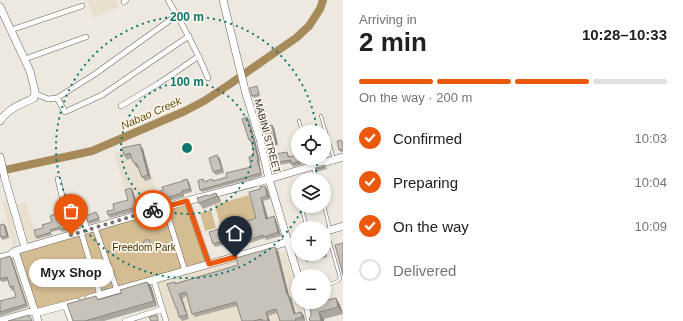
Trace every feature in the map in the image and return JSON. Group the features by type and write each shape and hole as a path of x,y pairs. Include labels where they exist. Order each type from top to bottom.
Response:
{"main road":[{"name":"MABINI STREET","path":"223,0 246,94 260,139 269,179 296,269"},
{"path":"0,7 25,59 37,94 34,98 3,115 0,121"},
{"path":"0,157 25,248"},
{"path":"0,258 25,248 343,157"},
{"path":"331,230 343,226"},
{"path":"15,321 65,305 291,241"},
{"path":"15,251 37,315"},
{"path":"308,309 311,321"},
{"path":"0,321 37,315"}],"street":[{"path":"168,0 189,36 208,78"},
{"path":"11,30 82,6"},
{"path":"37,94 48,99 57,98 95,74 177,15"},
{"path":"57,98 65,112 102,95 189,36"},
{"path":"25,59 86,37"},
{"path":"121,106 199,56"},
{"path":"58,179 71,235"},
{"path":"187,201 209,264"},
{"path":"80,204 84,231 100,295"},
{"path":"165,207 185,271"},
{"path":"95,228 117,290"},
{"path":"154,281 166,321"},
{"path":"65,305 71,321"},
{"path":"125,321 134,320 163,309"}],"lane":[{"path":"321,116 334,160"},
{"path":"299,121 300,125"},
{"path":"313,166 315,173"},
{"path":"331,245 340,278 338,281 331,284"}],"shaded area":[{"path":"87,0 116,0 118,7 94,18"},
{"path":"142,147 161,205 132,213 114,153"},
{"path":"7,200 18,245 13,247 2,201"},
{"path":"26,202 37,241 27,243 16,205"},
{"path":"278,247 291,293 291,309 296,309 299,321 169,321 157,283"},
{"path":"285,251 291,272 291,290 280,253"},
{"path":"296,309 302,309 305,321 300,321"}],"green space":[{"path":"249,195 256,219 221,229 215,205"},
{"name":"Freedom Park","path":"187,203 206,262 36,310 18,251"},
{"path":"211,210 216,228 205,231 200,213"}],"building":[{"path":"257,86 259,94 252,96 250,88"},
{"path":"261,101 264,111 258,113 254,103"},
{"path":"247,117 261,173 200,190 199,180 203,179 204,182 212,179 213,181 227,177 226,173 251,167 249,157 254,156 254,153 251,140 249,140 242,119"},
{"path":"272,125 276,143 268,145 264,127"},
{"path":"341,140 342,143 343,142 343,149 339,150 337,141"},
{"path":"140,144 148,175 142,177 137,164 133,162 130,153 124,155 122,148"},
{"path":"287,152 288,157 291,156 291,160 278,162 279,165 273,166 270,155"},
{"path":"217,155 222,169 213,172 209,158"},
{"path":"325,165 325,167 315,168"},
{"path":"187,179 190,189 159,200 157,192 163,190 162,187"},
{"path":"265,186 267,196 261,198 266,219 274,216 278,232 264,237 263,235 248,240 246,234 213,244 209,232 237,222 238,224 256,218 249,192"},
{"path":"131,188 136,207 108,215 107,211 114,210 113,204 128,200 125,190"},
{"path":"216,193 217,196 199,203 197,198"},
{"path":"96,212 99,218 88,222 86,216"},
{"path":"74,213 75,217 78,216 80,224 72,225 69,214"},
{"path":"55,214 57,221 62,220 64,228 60,230 60,227 50,230 51,232 36,237 34,230 43,228 42,225 52,222 50,216"},
{"path":"4,224 7,236 1,237 0,225"},
{"path":"147,240 150,243 147,246 144,243"},
{"path":"343,243 343,275 335,245"},
{"path":"275,247 287,295 288,294 291,304 291,309 292,309 294,314 301,312 302,317 295,319 296,321 280,321 276,309 266,312 268,321 262,321 262,319 242,321 236,302 192,314 186,292 179,294 187,315 179,317 167,284 175,282 175,284 238,265 236,258"},
{"path":"10,256 26,304 0,312 0,301 16,297 13,286 10,287 7,277 0,279 0,259"},
{"path":"147,282 154,301 85,321 73,321 67,304 96,296 98,300 122,293 120,290"},
{"path":"336,298 338,307 331,309 331,299"},
{"path":"310,309 330,309 319,312 321,321 310,321 309,318 311,313"},
{"path":"29,315 32,321 8,321"},
{"path":"157,315 158,321 151,321 149,317"}],"waterway":[{"name":"Nabao Creek","path":"0,171 92,151 185,111 204,101 296,38 309,26 320,9 323,0"}],"way so far":[{"path":"71,235 153,210"}],"place":[{"name":"Myx Shop","path":"71,235"}],"route":[{"path":"153,210 187,201 209,264 235,257"}]}
